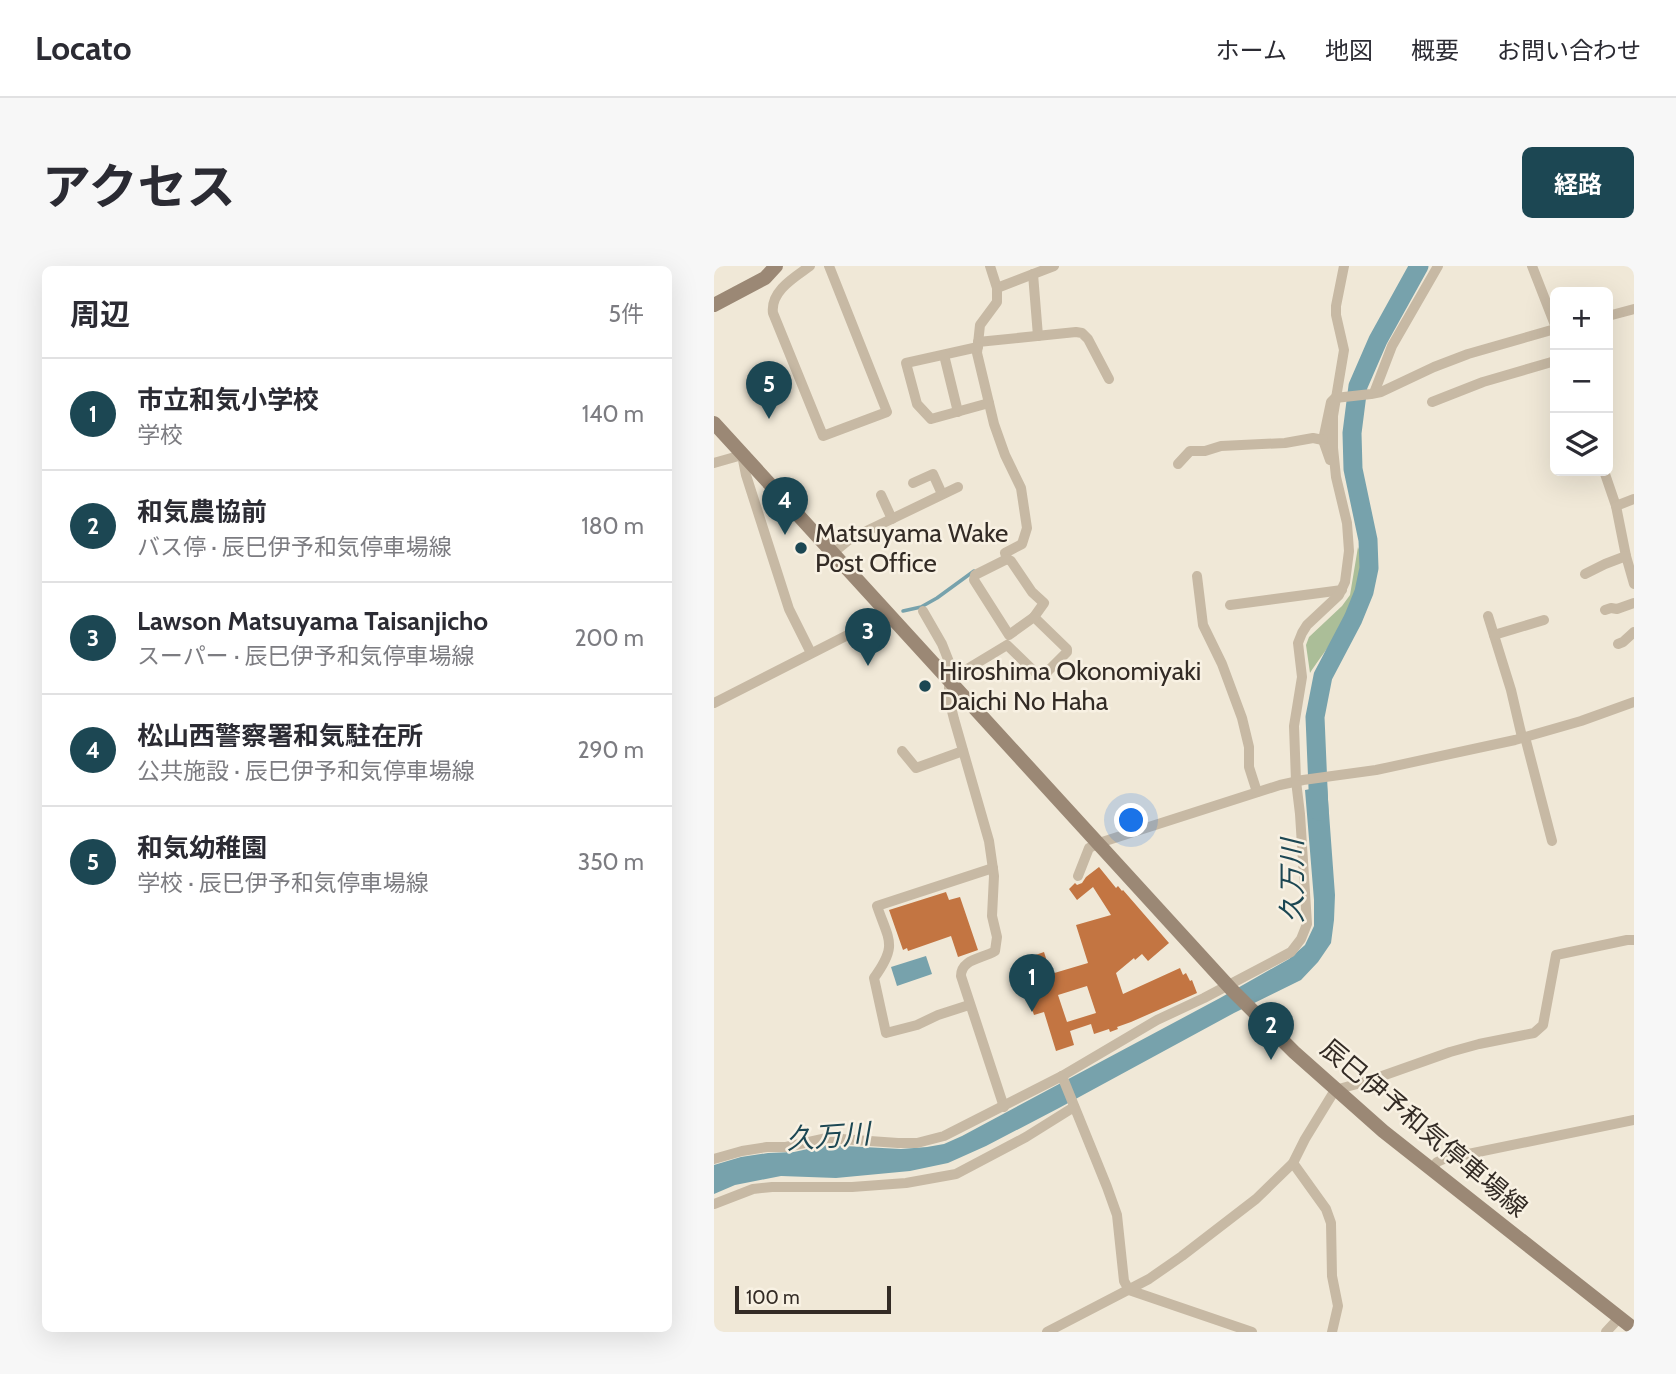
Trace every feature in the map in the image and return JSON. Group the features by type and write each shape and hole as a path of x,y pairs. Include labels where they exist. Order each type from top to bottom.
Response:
{"main road":[{"path":"714,305 765,278 776,266"},
{"name":"辰巳伊予和気停車場線","path":"714,423 952,679 1230,988 1287,1046 1431,1170 1634,1329"}],"street":[{"path":"776,266 791,280"},
{"path":"810,266 791,280 777,294 772,304 823,436 887,412 829,266"},
{"path":"952,679 1008,640 1034,617 1044,603 1032,592 1004,553 1022,544 1027,527 1021,488 1003,451 978,359 980,326 997,302 997,288 990,266"},
{"path":"997,288 1054,266"},
{"path":"1336,477 1333,433 1344,350 1336,306 1344,266"},
{"path":"1373,394 1392,346 1438,266"},
{"path":"1532,266 1550,314"},
{"path":"1032,274 1038,336"},
{"path":"1613,315 1634,309"},
{"path":"714,1159 742,1151 786,1147 827,1138 898,1143 931,1140 956,1131 1062,1078 1157,1020 1230,988 1291,952 1301,939 1307,924 1300,781 1294,726 1302,677 1298,643 1307,625 1335,600 1342,590 1349,551 1347,523 1336,477 1323,440 1331,402 1338,397 1373,394 1388,389 1468,354 1550,329"},
{"path":"989,403 932,419 917,404 906,363 978,344 1082,333 1088,339 1109,379"},
{"path":"944,355 958,412"},
{"path":"1432,402 1483,382 1550,362"},
{"path":"1178,464 1191,451 1205,452 1221,446 1285,443 1313,438 1323,440"},
{"path":"714,463 742,455 789,609 811,653"},
{"path":"913,483 933,474 942,494"},
{"path":"1606,476 1616,506 1634,584"},
{"path":"833,553 850,539 958,487"},
{"path":"881,495 892,519"},
{"path":"1616,506 1634,499"},
{"path":"1585,574 1626,556"},
{"path":"1007,559 975,575 974,580 1008,640 1038,676 1043,676 1067,649 1034,617"},
{"path":"1197,576 1203,625 1222,664 1242,718 1249,747 1249,767 1256,792"},
{"path":"1230,605 1342,590"},
{"path":"1605,610 1634,603"},
{"path":"923,611 942,644 952,679 949,699 989,841 993,868 992,916 997,937 995,951 966,963 961,968 961,976 1004,1107"},
{"path":"714,703 889,614"},
{"path":"1488,616 1552,841"},
{"path":"1494,635 1544,620"},
{"path":"1618,644 1634,632"},
{"path":"1078,876 1089,848 1099,843 1256,792 1524,737 1634,702"},
{"path":"902,751 916,768 963,751"},
{"path":"970,1005 917,1025 886,1033 874,978 891,946 877,906 993,868"},
{"path":"1047,1332 1149,1279 1256,1199 1293,1163 1335,1090 1450,1052 1534,1033 1543,1025 1556,955 1634,940"},
{"path":"1062,1078 1117,1215 1121,1266 1129,1290 1252,1332"},
{"path":"714,1204 753,1189 852,1187 906,1183 956,1174 1026,1137 1074,1106"},
{"path":"1431,1170 1437,1162 1444,1159 1634,1120"},
{"path":"1293,1163 1326,1209 1331,1223 1332,1276 1338,1306 1332,1332"},
{"path":"1606,1332 1619,1318"}],"green space":[{"path":"1358,547 1362,563 1356,597 1340,630 1310,673 1306,645 1309,637 1350,595"}],"water":[{"path":"1327,786 1335,895 1331,943 1301,980 986,1146 948,1163 910,1171 836,1178 781,1176 735,1185 714,1194 714,1165 741,1157 794,1152 826,1145 901,1149 944,1144 1289,959 1305,945 1314,926 1305,790"},
{"path":"926,956 932,974 897,986 891,967"}],"building":[{"path":"1099,867 1169,943 1148,961 1142,954 1116,973 1123,994 1180,968 1183,975 1186,973 1190,981 1192,980 1197,993 1110,1032 1109,1029 1094,1034 1091,1024 1070,1031 1074,1045 1056,1051 1044,1012 1034,1015 1024,985 1027,984 1023,974 1028,972 1024,959 1044,952 1051,974 1088,963 1076,925 1111,915 1093,887 1077,900 1069,889 1075,883 1082,883","holes":["1087,986 1096,1013 1067,1022 1058,995"]},
{"path":"946,892 949,900 960,897 978,950 958,957 951,936 908,951 907,948 903,950 889,910"}],"waterway":[{"name":"久万川","path":"1319,811 1315,717 1323,676 1353,619 1364,592 1369,568 1368,540 1353,469 1352,433 1358,386 1378,340 1419,266"},
{"path":"903,611 921,607 937,598 974,571"}],"place":[{"name":"和気幼稚園","path":"769,419"},
{"name":"松山西警察署和気駐在所","path":"785,535"},
{"name":"Matsuyama Wake Post Office","path":"801,548"},
{"name":"Lawson Matsuyama Taisanjicho","path":"868,666"},
{"name":"Hiroshima Okonomiyaki Daichi No Haha","path":"925,686"},
{"name":"市立和気小学校","path":"1032,1012"},
{"name":"和気農協前","path":"1271,1060"}]}
